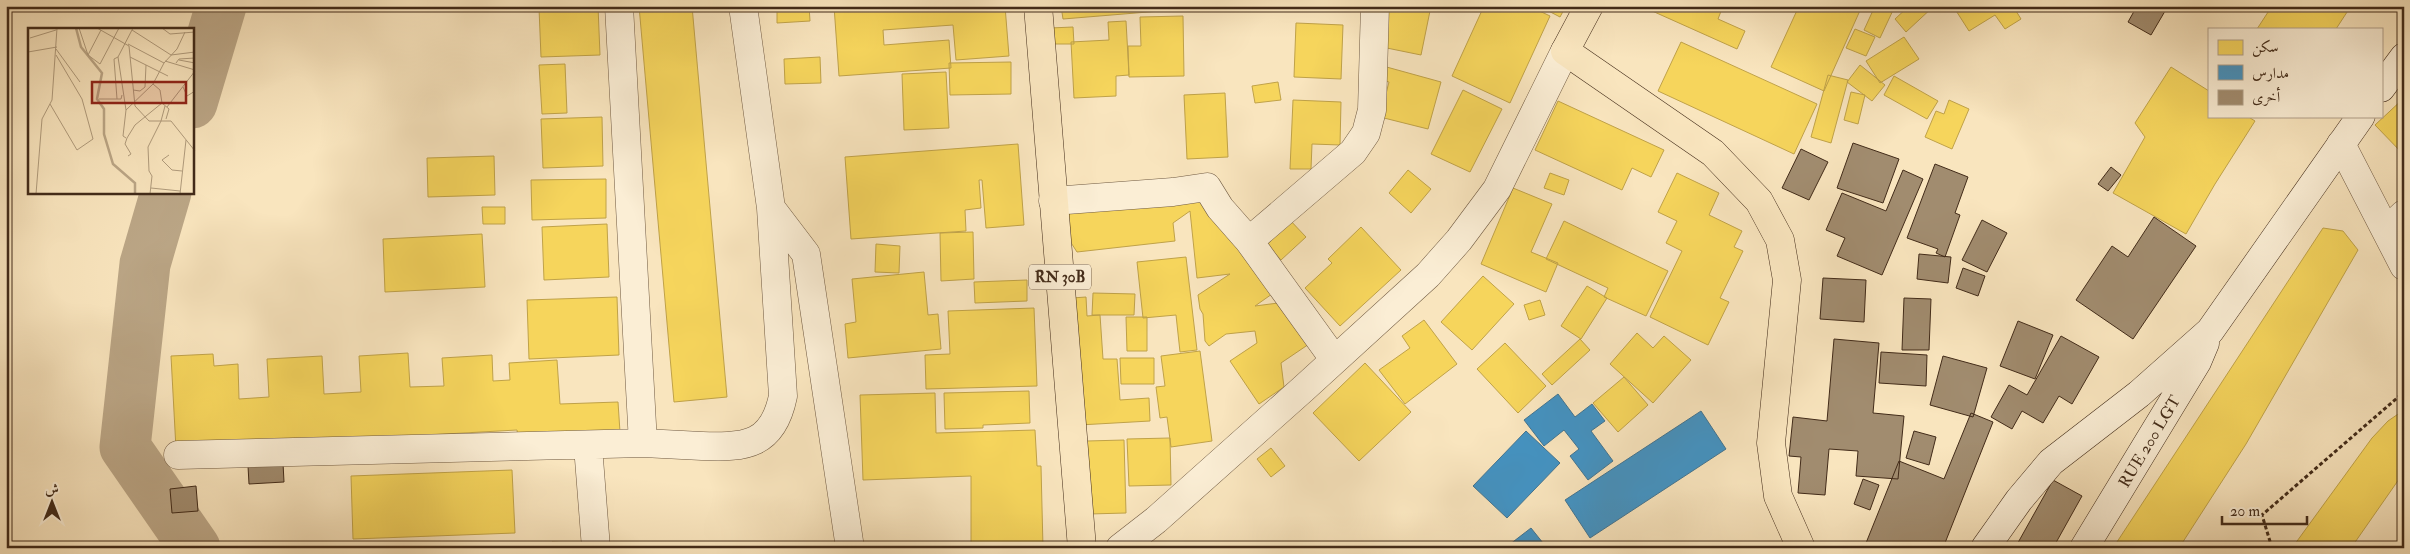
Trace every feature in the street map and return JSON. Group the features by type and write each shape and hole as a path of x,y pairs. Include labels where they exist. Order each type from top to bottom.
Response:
{"main road":[{"name":"RN 30B","path":"1038,6 1053,201 1074,429 1082,548"},
{"path":"1589,6 1566,51 1713,153 1759,201 1780,240 1788,280 1771,443 1778,496 1801,548"}],"street":[{"path":"619,6 643,443"},
{"path":"178,455 588,446 643,443 735,448 756,441 771,427 780,411 783,396 771,208 743,6"},
{"path":"1249,241 1353,152 1366,133 1372,110 1375,6"},
{"path":"1120,548 1163,514 1428,275 1459,240 1497,188 1566,51"},
{"path":"2382,87 2404,58"},
{"path":"1985,548 2019,500 2051,462 2139,394 2210,331 2360,118"},
{"path":"2341,144 2395,222 2404,266"},
{"path":"1053,201 1173,192 1207,187 1220,208 1249,241 1334,359"},
{"path":"771,208 806,254 850,548"},
{"name":"RUE 200 LGT","path":"2084,548 2197,362 2210,331"},
{"path":"588,446 596,548"}],"path":[{"path":"2272,548 2262,515 2404,392"}],"building: سكن":[{"path":"598,6 600,55 541,57 539,8"},
{"path":"639,6 692,6 727,397 674,402"},
{"path":"777,6 809,6 810,21 777,23"},
{"path":"834,6 1005,6 1009,56 956,60 953,25 883,30 884,45 949,40 951,68 839,76"},
{"path":"1061,6 1172,6 1172,10 1063,19"},
{"path":"1385,6 1431,6 1421,55 1377,46"},
{"path":"1484,6 1529,6 1550,16 1510,103 1452,76"},
{"path":"1539,6 1566,6 1560,17"},
{"path":"1641,6 1723,6 1718,19 1745,31 1737,49"},
{"path":"1799,6 1862,6 1824,91 1771,67"},
{"path":"1875,6 1895,6 1880,38 1864,30"},
{"path":"1909,6 1934,6 1906,32 1895,19"},
{"path":"1953,6 2013,6 2021,19 2005,29 1995,15 1969,31"},
{"path":"2272,6 2351,6 2337,28 2258,28"},
{"path":"1183,16 1184,76 1129,77 1128,46 1141,46 1140,17"},
{"path":"1126,21 1129,75 1116,76 1116,96 1074,98 1071,42 1109,40 1108,22"},
{"path":"1296,23 1343,25 1341,79 1294,77"},
{"path":"1073,27 1074,44 1050,44 1050,28"},
{"path":"1855,29 1875,37 1866,56 1846,48"},
{"path":"1904,37 1919,59 1880,83 1866,61"},
{"path":"1681,42 1817,104 1794,154 1658,91"},
{"path":"820,57 821,83 785,84 784,59"},
{"path":"1011,62 1011,94 950,95 949,63"},
{"path":"565,64 567,113 542,114 539,65"},
{"path":"1860,65 1885,85 1872,101 1847,82"},
{"path":"1383,66 1441,82 1428,129 1380,117 1389,82 1380,80"},
{"path":"2171,67 2208,90 2208,118 2250,118 2255,121 2186,234 2113,193 2145,137 2135,123"},
{"path":"946,72 949,128 904,130 902,74"},
{"path":"1828,75 1848,80 1831,143 1811,137"},
{"path":"1894,76 1938,101 1927,119 1884,95"},
{"path":"1278,82 1281,100 1255,103 1252,86"},
{"path":"1463,90 1502,109 1470,172 1431,154"},
{"path":"1851,92 1865,95 1858,124 1844,120"},
{"path":"1225,93 1228,157 1187,159 1184,95"},
{"path":"2404,98 2404,155 2375,125"},
{"path":"1293,100 1341,102 1340,145 1312,144 1311,169 1290,169"},
{"path":"1949,100 1969,109 1952,149 1925,137 1936,111 1944,114"},
{"path":"1558,101 1664,150 1651,177 1632,168 1622,190 1535,150"},
{"path":"602,117 603,166 543,168 541,119"},
{"path":"1018,144 1024,225 986,228 982,180 979,180 981,208 965,210 966,231 851,239 845,157"},
{"path":"494,156 495,195 428,197 427,158"},
{"path":"1408,170 1431,189 1411,213 1389,193"},
{"path":"1550,173 1569,180 1564,195 1544,188"},
{"path":"1677,173 1719,193 1709,215 1742,231 1734,247 1743,251 1720,298 1729,302 1708,345 1650,317 1682,251 1666,243 1677,221 1658,212"},
{"path":"606,179 606,218 532,220 531,180"},
{"path":"1513,188 1552,204 1531,252 1558,263 1546,292 1481,264"},
{"path":"1207,196 1272,294 1255,306 1286,302 1312,342 1281,363 1284,387 1259,404 1230,361 1257,343 1255,331 1226,334 1209,346 1205,341 1203,314 1200,309 1198,295 1230,274 1197,278 1190,211 1173,223 1175,241 1077,252 1068,238 1065,212"},
{"path":"482,207 505,207 505,224 483,224"},
{"path":"1288,218 1306,237 1281,260 1264,241"},
{"path":"1564,221 1668,271 1646,316 1604,297 1608,288 1546,259"},
{"path":"607,224 609,277 544,280 542,227"},
{"path":"1361,227 1401,270 1340,326 1305,288 1332,263 1328,259"},
{"path":"2323,228 2343,231 2358,250 2246,444 2179,548 2113,548"},
{"path":"973,232 974,279 941,281 940,233"},
{"path":"482,234 485,287 385,292 383,239"},
{"path":"876,244 900,246 899,273 875,272"},
{"path":"1186,257 1197,350 1180,352 1176,315 1143,318 1137,262"},
{"path":"924,272 928,315 938,314 941,349 848,358 845,324 856,322 852,279"},
{"path":"1483,276 1514,304 1472,350 1441,322"},
{"path":"1027,280 1027,301 975,303 974,282"},
{"path":"1587,286 1607,298 1581,339 1561,326"},
{"path":"1093,293 1135,294 1134,315 1092,315"},
{"path":"617,297 619,355 529,359 527,300"},
{"path":"1086,297 1087,316 1100,315 1103,359 1117,359 1120,400 1149,398 1150,421 1079,425 1072,298"},
{"path":"1540,300 1545,315 1529,320 1524,305"},
{"path":"1034,308 1037,386 926,389 925,355 950,354 948,311"},
{"path":"1126,317 1147,317 1147,351 1127,351"},
{"path":"1424,320 1457,364 1405,404 1379,370 1410,348 1402,336"},
{"path":"1637,333 1653,348 1664,336 1691,360 1653,403 1610,364"},
{"path":"1580,339 1590,350 1552,385 1542,374"},
{"path":"1505,343 1546,386 1518,413 1477,369"},
{"path":"1200,351 1212,441 1171,447 1167,417 1160,418 1156,387 1165,386 1161,356"},
{"path":"408,353 410,387 444,386 442,358 492,355 493,381 510,380 509,363 557,360 560,404 618,402 620,432 518,438 517,430 176,449 171,356 213,354 214,366 238,364 239,399 269,397 267,359 322,356 324,394 361,392 359,356"},
{"path":"1120,358 1154,358 1154,384 1121,384"},
{"path":"1365,363 1411,412 1359,461 1313,413"},
{"path":"1624,377 1648,405 1618,432 1593,403"},
{"path":"1029,391 1030,423 983,425 983,428 945,429 944,393"},
{"path":"935,393 936,433 1035,430 1037,466 1041,466 1043,548 971,548 971,476 863,480 860,395"},
{"path":"2404,410 2404,472 2351,548 2292,548 2372,438 2388,421"},
{"path":"1170,438 1171,485 1129,486 1127,439"},
{"path":"1124,440 1126,513 1089,514 1087,441"},
{"path":"1271,448 1285,466 1271,477 1257,459"},
{"path":"512,470 515,533 353,539 351,476"},
{"path":"552,542 570,543 569,548 551,548"},
{"path":"413,545 413,548 355,548 355,547"}],"building: مدارس":[{"path":"1558,394 1575,417 1592,404 1605,421 1591,431 1613,461 1588,480 1570,456 1579,449 1564,430 1544,446 1524,420"},
{"path":"1701,411 1726,449 1590,538 1565,500"},
{"path":"1526,431 1560,463 1507,518 1473,486"},
{"path":"1531,528 1547,548 1505,548"}],"building: أخرى":[{"path":"2137,6 2168,6 2151,35 2128,22"},
{"path":"1853,143 1899,159 1883,203 1837,188"},
{"path":"1801,149 1828,162 1809,200 1782,188"},
{"path":"1935,164 1968,177 1955,213 1960,215 1945,257 1936,253 1938,249 1907,238"},
{"path":"2111,167 2121,175 2108,191 2098,184"},
{"path":"1903,170 1923,179 1882,275 1837,256 1845,238 1826,230 1842,193 1886,211"},
{"path":"2154,217 2196,246 2133,339 2076,300 2112,246 2128,257"},
{"path":"1982,220 2007,233 1987,272 1962,260"},
{"path":"1919,254 1951,257 1948,283 1917,279"},
{"path":"1963,268 1985,276 1978,296 1956,288"},
{"path":"1823,278 1866,280 1864,322 1820,319"},
{"path":"1904,298 1931,299 1929,350 1902,350"},
{"path":"2018,321 2053,335 2035,379 2000,366"},
{"path":"2061,336 2099,357 2072,404 2059,396 2043,423 2022,411 2012,429 1991,417 2009,385 2027,395"},
{"path":"1834,339 1879,343 1873,413 1904,416 1898,479 1856,476 1858,451 1829,449 1825,495 1798,493 1801,457 1789,456 1793,417 1827,421"},
{"path":"1881,352 1927,355 1926,386 1879,383"},
{"path":"1943,356 1987,368 1973,417 1930,405"},
{"path":"1971,413 1993,422 1943,548 1864,548 1899,461 1944,479"},
{"path":"1914,431 1936,437 1929,465 1906,458"},
{"path":"283,463 284,482 249,484 248,466"},
{"path":"1863,479 1879,485 1870,510 1854,504"},
{"path":"2053,480 2082,496 2053,548 2015,548"},
{"path":"196,486 198,511 172,513 170,489"}],"waterway":[{"path":"194,96 221,6"},
{"path":"165,194 145,264 125,447 195,548"}]}
